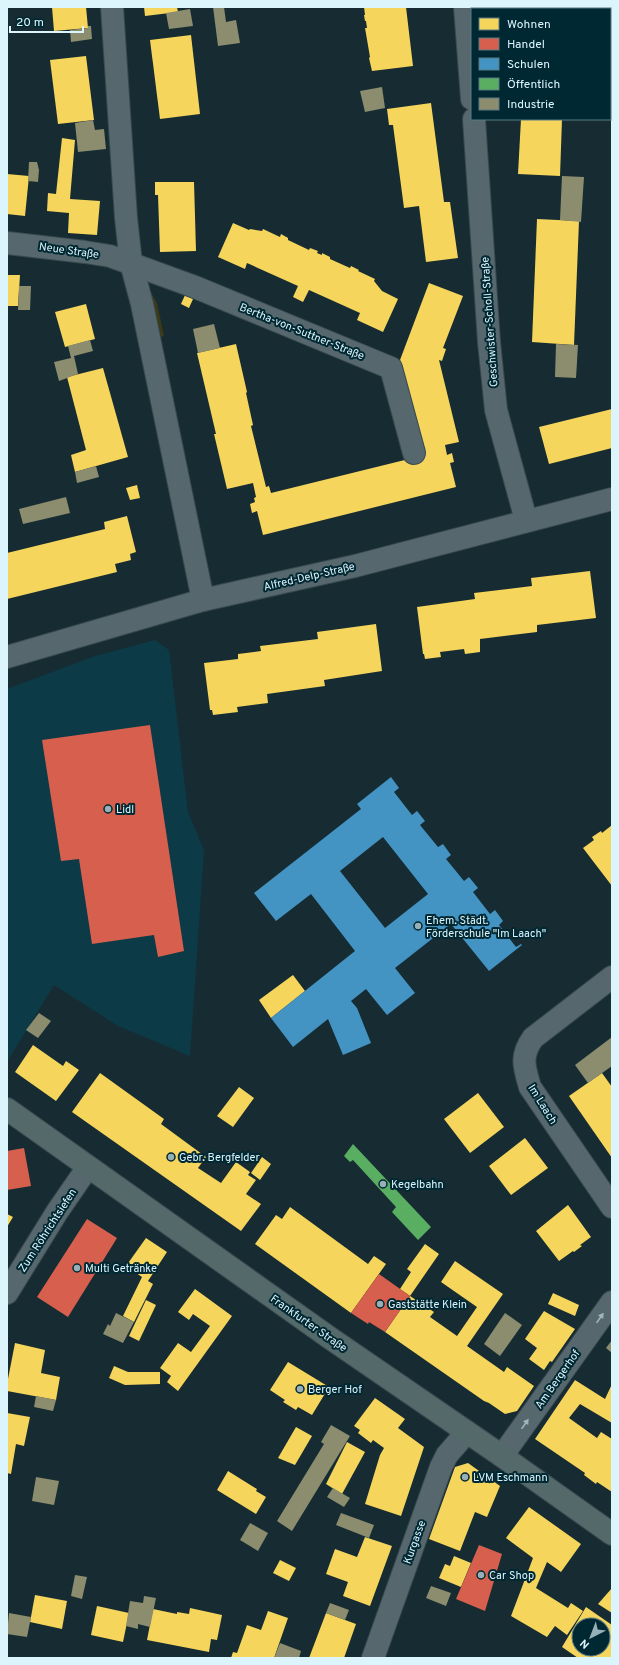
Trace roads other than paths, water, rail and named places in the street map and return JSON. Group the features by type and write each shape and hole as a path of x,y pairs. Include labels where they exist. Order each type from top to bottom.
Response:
{"main road":[{"name":"Frankfurter Straße","path":"7,1109 330,1338 502,1456 612,1534"}],"street":[{"path":"112,7 126,218 131,263 142,304 203,600"},
{"path":"465,7 471,83"},
{"name":"Geschwister-Scholl-Straße","path":"474,120 489,342 496,410 526,520"},
{"name":"Neue Straße","path":"7,243 110,256 131,263"},
{"name":"Bertha-von-Suttner-Straße","path":"131,263 195,287 391,368 414,453"},
{"name":"Alfred-Delp-Straße","path":"7,657 203,600 355,566 526,520 612,499"},
{"name":"Im Laach","path":"612,977 534,1038 526,1050 524,1067 530,1087 612,1208"},
{"name":"Zum Röhrichtsiefen","path":"7,1293 53,1219 88,1167"},
{"name":"Am Bergerhof","path":"502,1456 612,1302"},
{"name":"Kurgasse","path":"373,1658 441,1467 447,1455 467,1432"}],"place":[{"name":"Lidl","path":"108,809"},
{"name":"Ehem. Städt. Förderschule \"Im Laach\"","path":"418,926"},
{"name":"Gebr. Bergfelder","path":"171,1157"},
{"name":"Kegelbahn","path":"383,1184"},
{"name":"Multi Getränke","path":"77,1268"},
{"name":"Gaststätte Klein","path":"380,1304"},
{"name":"Berger Hof","path":"300,1389"},
{"name":"LVM Eschmann","path":"465,1477"},
{"name":"Car Shop","path":"481,1575"}]}
